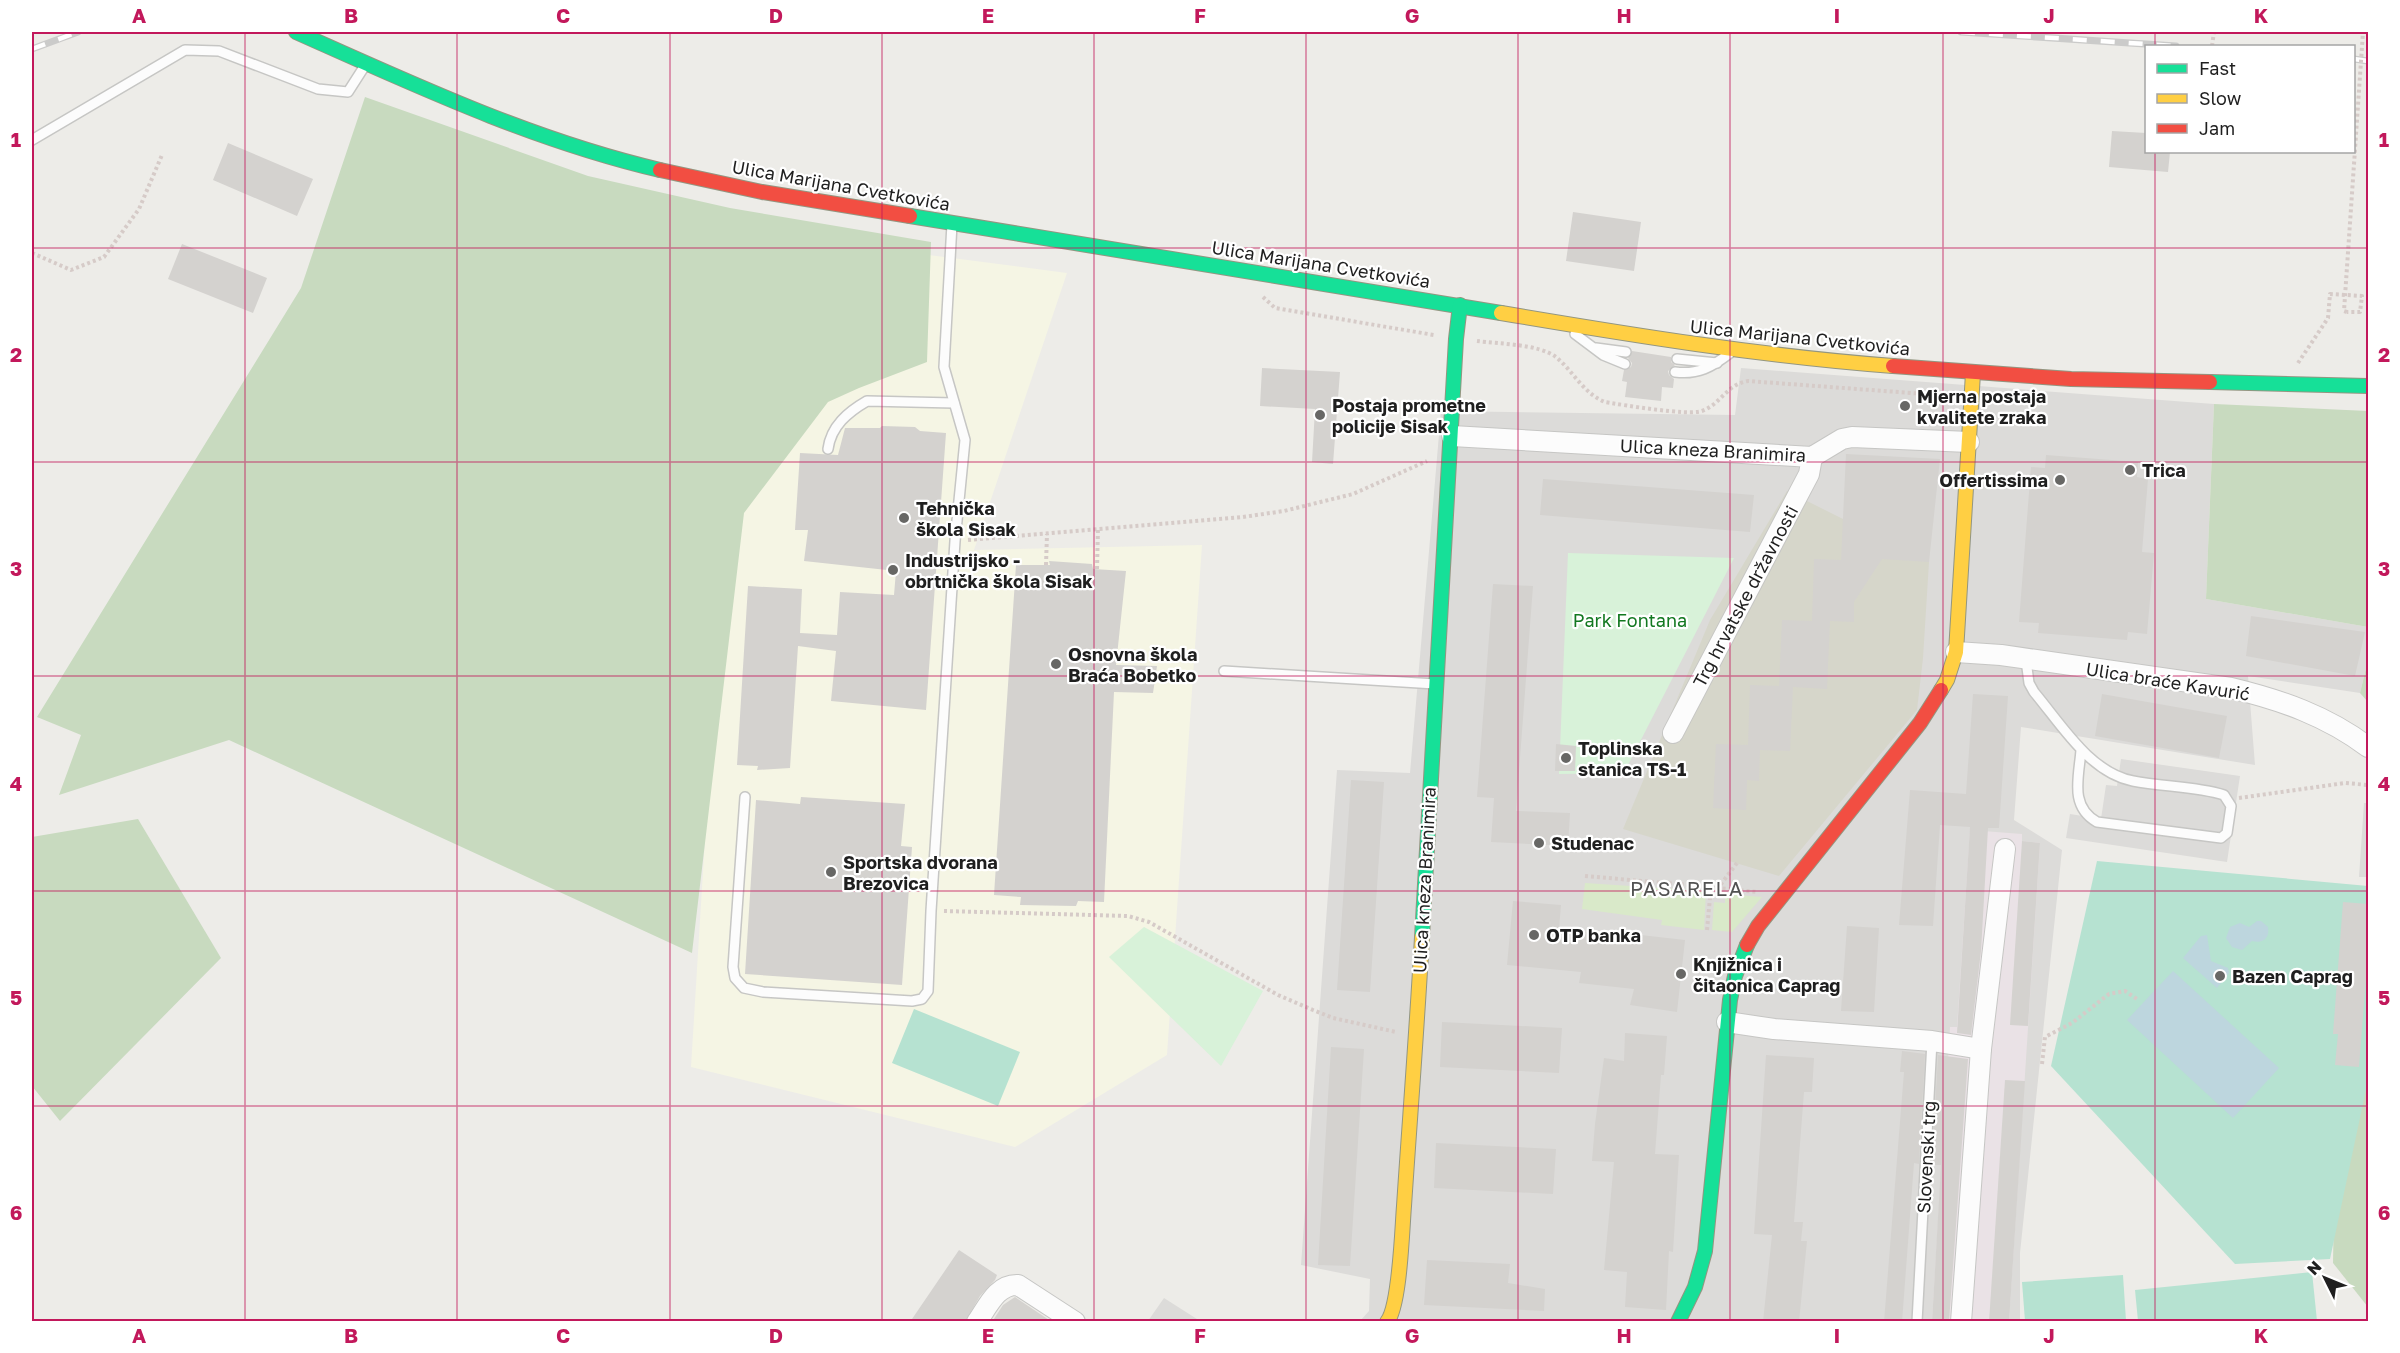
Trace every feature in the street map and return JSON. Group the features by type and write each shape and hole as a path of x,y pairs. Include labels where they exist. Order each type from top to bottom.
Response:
{"street":[{"name":"Ulica Marijana Cvetkovića","path":"296,32 526,130 647,167 762,192 1561,323 1818,360 2071,379 2368,386"},
{"name":"Ulica kneza Branimira","path":"1392,1320 1401,1240 1416,1036 1456,339 1460,305"},
{"path":"1678,1322 1688,1305 1704,1261 1732,981 1744,948 1796,877 1920,723 1947,680 1956,652 1973,373"},
{"name":"Ulica kneza Branimira","path":"1451,445 1812,457 1842,439 1852,437 1969,442"},
{"name":"Trg hrvatske državnosti","path":"1673,733 1809,474 1812,457"},
{"name":"Ulica braće Kavurić","path":"1956,652 2001,655 2231,688 2268,697 2312,713 2368,747"},
{"path":"1961,1322 1981,1049 2005,849"},
{"path":"1727,1022 1774,1029 1932,1041 1981,1049"},
{"path":"977,1322 998,1292 1014,1284 1075,1322"}],"lane":[{"path":"32,140 185,50 219,51 318,89 348,92 366,63"},
{"path":"745,796 733,967 734,976 744,988 763,992 819,996 885,1000 922,999 928,991 931,911 965,440 944,368 952,222"},
{"path":"1561,323 1593,348 1612,360 1625,364"},
{"path":"1593,348 1626,352"},
{"path":"1675,372 1692,374 1708,369 1735,349"},
{"path":"1677,359 1717,363"},
{"path":"828,449 832,433 838,425 867,401 954,403"},
{"path":"2026,660 2029,683 2034,692 2081,750 2105,771 2123,779 2222,794 2230,801 2231,806 2227,833 2220,838 2097,822 2088,817 2077,797 2081,750"},
{"path":"1224,671 1437,684"},
{"name":"Slovenski trg","path":"1917,1322 1932,1041"}],"path":[{"path":"2355,148 2363,32"},
{"path":"2298,363 2328,318 2330,294 2336,294 2345,295 2346,295 2357,296 2362,296 2360,312 2344,311 2345,300 2345,295 2345,288 2355,153"},
{"path":"32,253 71,270 104,257 139,209 162,155"},
{"path":"956,541 1284,512 1353,494 1451,445"},
{"path":"1097,569 1098,528"},
{"path":"1046,565 1047,534"},
{"path":"2230,801 2243,796 2345,783 2368,785"},
{"path":"1718,888 1737,863"},
{"path":"1584,876 1767,893"},
{"path":"1707,930 1711,887"},
{"path":"931,911 1128,916 1149,922 1278,994 1323,1014 1416,1036"},
{"path":"2042,1064 2045,1037 2072,1023 2109,994 2126,991 2137,999"}],"shaded area":[{"path":"921,254 1067,273 974,550 1202,545 1167,1055 1015,1147 691,1067 725,513"},
{"path":"1741,368 2214,404 2206,599 2368,627 2368,660 2360,693 2248,676 2255,765 2021,727 2014,820 2062,850 2020,1253 2020,1321 1360,1321 1369,1311 1370,1279 1301,1265 1337,770 1410,773 1441,411 1735,415"},
{"path":"1787,491 1929,562 1917,710 1779,876 1623,829 1710,620"},
{"path":"2121,759 2240,776 2227,862 2066,838 2070,814 2101,819 2106,785 2117,786"},
{"path":"2364,803 2368,803 2368,877 2359,877"},
{"path":"1970,830 2022,834 2022,841 2040,843 2009,1321 1932,1322 1950,1027 1957,1027"},
{"path":"1164,1298 1200,1321 1148,1321"}],"green space":[{"path":"365,97 588,176 730,208 931,242 927,362 828,402 744,513 692,953 229,740 59,795 81,735 37,717 301,288"},
{"path":"2214,404 2368,411 2368,627 2206,599"},
{"name":"Park Fontana","path":"1568,553 1734,558 1624,773 1559,774"},
{"path":"2368,660 2368,702 2360,693"},
{"path":"138,819 221,958 60,1121 32,1086 32,837"},
{"name":"Bazen Caprag","path":"2097,861 2368,886 2368,1080 2330,1259 2235,1264 2051,1066"},
{"path":"1585,883 1706,891 1704,930 1661,925 1662,920 1582,909"},
{"path":"1725,894 1762,897 1732,932 1712,930 1714,902 1725,903"},
{"path":"1144,927 1263,991 1221,1066 1109,957"},
{"path":"914,1009 1020,1052 998,1106 892,1063"},
{"path":"2368,1085 2368,1307 2333,1263 2336,1092"},
{"path":"2312,1272 2317,1321 2138,1321 2135,1290"},
{"path":"2123,1275 2126,1321 2025,1321 2022,1282"}],"water":[{"path":"2261,921 2268,927 2265,939 2259,942 2252,941 2242,950 2232,947 2226,938 2230,927 2240,923 2249,927"},
{"path":"2207,935 2211,961 2228,968 2229,973 2217,988 2183,958 2201,936"},
{"path":"2173,971 2279,1068 2233,1118 2127,1020"}],"building":[{"path":"2112,131 2145,133 2145,153 2170,153 2168,172 2109,167"},
{"path":"228,143 313,179 297,216 213,180"},
{"path":"1573,212 1641,222 1634,271 1566,261"},
{"path":"182,244 267,278 253,313 168,279"},
{"path":"1632,351 1671,357 1671,362 1675,365 1668,371 1674,379 1673,388 1662,387 1661,401 1625,397 1627,382 1622,381 1624,370 1631,367 1632,363 1628,358"},
{"name":"Postaja prometne policije Sisak","path":"1262,368 1340,372 1333,464 1312,462 1315,409 1260,406"},
{"path":"882,426 915,427 920,431 946,433 926,710 831,701 836,651 798,646 790,768 757,770 758,766 737,765 748,586 802,589 800,633 837,635 840,592 894,595 896,571 804,561 808,530 795,530 800,453 838,455 845,428 880,428"},
{"path":"1846,454 1940,459 1929,562 1882,559 1854,602 1854,622 1830,621 1827,689 1793,687 1790,751 1760,750 1759,781 1747,780 1746,810 1713,808 1716,744 1748,745 1750,685 1779,686 1782,620 1812,621 1814,559 1841,560"},
{"path":"2046,455 2138,462 2137,477 2148,479 2142,552 2154,553 2147,634 2128,632 2127,640 2038,633 2039,623 2019,622 2031,467 2045,468"},
{"path":"1543,479 1754,495 1750,532 1540,515"},
{"path":"1049,561 1092,564 1093,569 1126,571 1116,665 1157,666 1153,693 1114,692 1104,902 1078,901 1076,906 1020,905 1021,897 994,895 1016,565 1050,565"},
{"path":"1493,584 1533,586 1516,811 1570,813 1568,846 1491,842 1494,798 1477,797"},
{"path":"2251,616 2365,632 2355,676 2246,656"},
{"path":"1973,694 2008,696 1999,828 1988,828 1981,951 1971,1035 1957,1033 1970,827 1940,825 1933,926 1899,925 1910,790 1966,794"},
{"path":"2102,694 2227,716 2219,758 2095,736"},
{"name":"Toplinska stanica TS-1","path":"1556,744 1576,746 1575,771 1555,771"},
{"path":"1351,780 1384,782 1370,992 1337,990"},
{"name":"Sportska dvorana Brezovica","path":"801,797 905,804 901,846 912,847 902,985 745,974 756,800 800,804"},
{"path":"2022,841 2040,843 2028,1026 2010,1025"},
{"path":"1513,901 1561,905 1559,929 1685,940 1677,1012 1630,1005 1634,989 1579,983 1581,972 1507,965"},
{"path":"2343,902 2368,904 2368,952 2359,1067 2335,1065 2338,1034 2333,1034"},
{"path":"1847,926 1879,928 1874,1012 1841,1011"},
{"path":"1442,1022 1562,1028 1559,1073 1440,1067"},
{"path":"1625,1033 1667,1036 1664,1075 1661,1075 1655,1154 1679,1155 1673,1252 1669,1251 1666,1310 1625,1307 1627,1272 1604,1270 1614,1162 1592,1161 1595,1124 1604,1058 1624,1061"},
{"path":"1331,1047 1364,1049 1350,1266 1318,1265"},
{"path":"1902,1051 1925,1054 1919,1164 1914,1163 1902,1322 1884,1322 1904,1072 1900,1072"},
{"path":"1766,1055 1814,1058 1812,1092 1804,1092 1794,1222 1803,1222 1801,1241 1807,1241 1799,1322 1763,1322 1772,1235 1754,1234"},
{"path":"1938,1055 1968,1059 1949,1322 1932,1322 1941,1165 1932,1165"},
{"path":"2005,1080 2025,1081 2009,1322 1989,1322"},
{"path":"1436,1143 1556,1149 1553,1194 1434,1188"},
{"path":"959,1250 997,1275 995,1280 980,1296 965,1322 910,1322"},
{"path":"1427,1260 1510,1264 1508,1283 1545,1289 1544,1311 1424,1305"},
{"path":"1015,1297 1052,1322 992,1322 1003,1305"}],"railway":[{"path":"32,49 78,32"},
{"path":"1961,32 2161,45"},
{"path":"2355,59 2368,61"}],"traffic: fast":[{"path":"296,32 475,110 612,158 660,170"},
{"path":"910,216 1501,313"},
{"path":"1422,937 1456,339 1460,305"},
{"path":"2210,382 2368,386"},
{"path":"1678,1322 1695,1287 1705,1251 1730,1000 1735,976 1747,945"}],"traffic: slow":[{"path":"1501,313 1745,351 1893,366"},
{"path":"1941,690 1947,680 1956,652 1973,373"},
{"path":"1387,1322 1395,1300 1400,1267 1422,937"}],"traffic: jam":[{"path":"660,170 762,192 910,216"},
{"path":"1893,366 2071,379 2210,382"},
{"path":"1747,945 1758,926 1920,723 1941,690"}],"place":[{"name":"Mjerna postaja kvalitete zraka","path":"1905,406"},
{"name":"Postaja prometne policije Sisak","path":"1320,415"},
{"name":"Trica","path":"2130,470"},
{"name":"Offertissima","path":"2060,480"},
{"name":"Tehnička škola Sisak","path":"904,518"},
{"name":"Industrijsko - obrtnička škola Sisak","path":"893,570"},
{"name":"Osnovna škola Braća Bobetko","path":"1056,664"},
{"name":"Toplinska stanica TS-1","path":"1566,758"},
{"name":"Studenac","path":"1539,843"},
{"name":"Sportska dvorana Brezovica","path":"831,872"},
{"name":"OTP banka","path":"1534,935"},
{"name":"Knjižnica i čitaonica Caprag","path":"1681,974"},
{"name":"Bazen Caprag","path":"2220,976"}],"district":[{"name":"PASARELA","path":"1687,888"}]}
